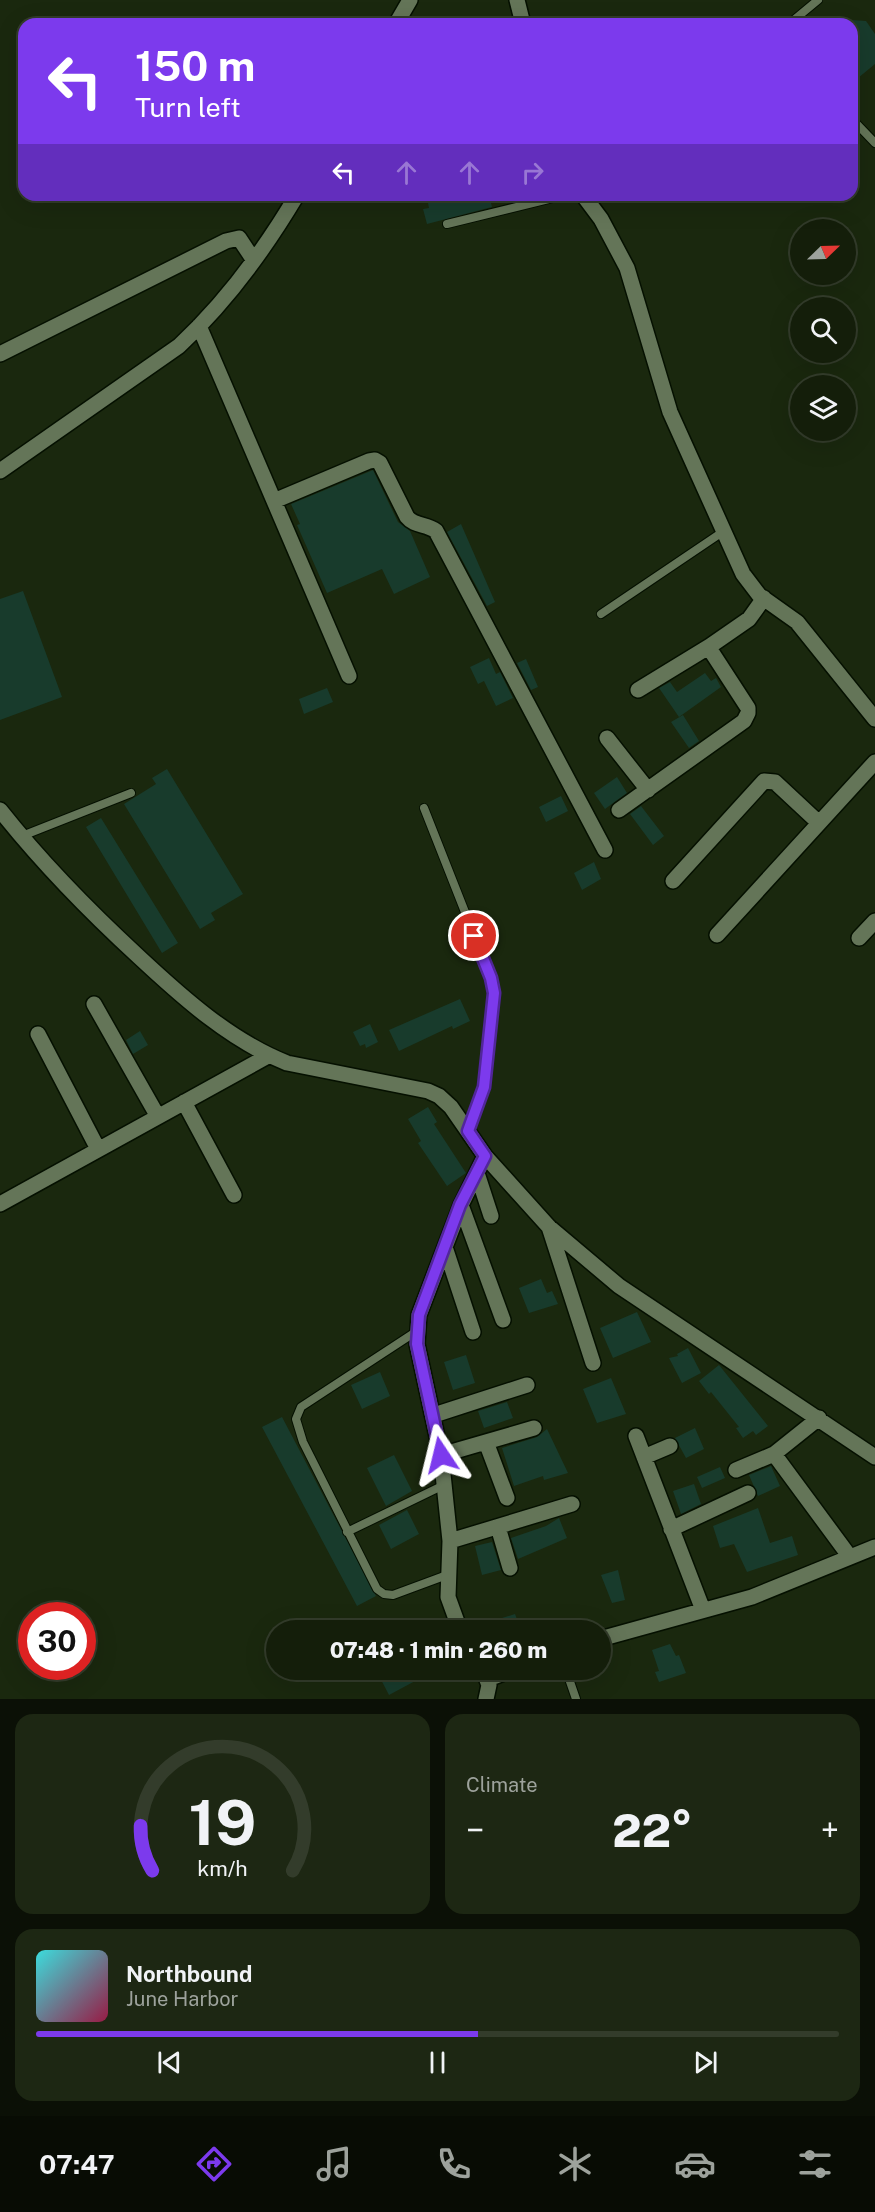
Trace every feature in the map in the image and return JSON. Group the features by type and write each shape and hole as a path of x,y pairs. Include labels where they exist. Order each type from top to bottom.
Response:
{"street":[{"path":"400,18 410,0"},
{"path":"516,0 521,18"},
{"path":"0,471 179,346 200,326 276,231 294,201"},
{"path":"587,201 601,219 627,268 670,412 743,574 764,598 797,622 875,719"},
{"path":"0,354 226,241 238,238 253,259"},
{"path":"200,326 349,676"},
{"path":"274,501 369,461 380,463 411,522 430,526 436,531 605,850"},
{"path":"638,690 749,619 764,598"},
{"path":"619,810 744,721 748,708 710,646"},
{"path":"607,738 648,790"},
{"path":"717,935 875,762"},
{"path":"673,881 764,781 775,782 819,823"},
{"path":"0,810 75,897 170,985 220,1025 268,1056 287,1064 428,1091 439,1096 451,1107 485,1156 549,1227 618,1286 875,1457"},
{"path":"860,938 875,921"},
{"path":"94,1004 157,1115"},
{"path":"38,1034 98,1149"},
{"path":"0,1204 157,1115 268,1056"},
{"path":"184,1102 234,1196"},
{"path":"456,1620 448,1597 450,1541 441,1455 417,1344 417,1331 419,1315 460,1205 485,1156"},
{"path":"477,1173 491,1216"},
{"path":"460,1205 503,1320"},
{"path":"549,1227 593,1363"},
{"path":"445,1246 473,1332"},
{"path":"434,1415 528,1385"},
{"path":"736,1470 774,1454 819,1419"},
{"path":"441,1455 534,1428"},
{"path":"636,1436 703,1610"},
{"path":"486,1442 507,1498"},
{"path":"644,1457 670,1446"},
{"path":"774,1454 850,1557"},
{"path":"671,1528 748,1493"},
{"path":"450,1541 572,1504"},
{"path":"498,1527 510,1568"},
{"path":"611,1636 752,1597 875,1547"},
{"path":"486,1699 490,1692 487,1680"}],"lane":[{"path":"796,18 818,0"},
{"path":"858,125 875,143"},
{"path":"447,224 541,201"},
{"path":"601,614 724,531"},
{"path":"22,836 131,793"},
{"path":"424,808 491,978 494,993 484,1087 468,1131"},
{"path":"417,1331 301,1407 296,1419 303,1442 377,1589 384,1594 393,1595 447,1575"},
{"path":"347,1532 444,1485"},
{"path":"569,1680 576,1699"}],"building":[{"path":"858,20 866,21 875,34 875,64 858,78"},
{"path":"428,201 490,201 492,207 427,224 423,209 429,208"},
{"path":"373,470 398,522 410,531 430,577 394,594 382,569 327,593 297,525 300,524 291,504"},
{"path":"461,524 495,602 487,606 447,532"},
{"path":"23,591 62,697 0,720 0,599"},
{"path":"489,658 496,674 500,672 513,698 496,706 484,681 478,684 470,667"},
{"path":"526,659 538,687 531,690 517,663"},
{"path":"705,673 711,681 716,678 721,687 679,717 659,688 670,682 677,692"},
{"path":"327,688 333,702 304,714 299,699"},
{"path":"683,715 699,741 689,748 671,722"},
{"path":"167,769 243,894 211,913 215,920 200,929 124,804 156,784 152,778"},
{"path":"617,777 627,793 605,809 594,793"},
{"path":"561,796 568,811 546,822 539,807"},
{"path":"641,806 664,836 653,845 630,814"},
{"path":"101,818 178,943 162,953 86,827"},
{"path":"594,862 601,879 582,890 574,873"},
{"path":"460,999 470,1021 453,1029 452,1026 399,1051 389,1030"},
{"path":"370,1024 378,1042 366,1048 365,1044 360,1046 353,1032"},
{"path":"140,1031 148,1045 133,1054 126,1040"},
{"path":"428,1107 437,1122 434,1124 466,1173 447,1186 418,1143 421,1141 408,1119"},
{"path":"541,1279 547,1293 552,1291 558,1304 529,1313 519,1288"},
{"path":"637,1312 651,1342 613,1358 600,1328"},
{"path":"688,1348 701,1373 682,1383 669,1358 678,1356 677,1354"},
{"path":"466,1355 475,1383 453,1390 444,1362"},
{"path":"719,1365 768,1426 756,1435 753,1431 743,1438 736,1428 739,1427 711,1392 709,1394 699,1381"},
{"path":"380,1372 390,1396 362,1409 351,1385"},
{"path":"611,1378 626,1414 597,1423 583,1389"},
{"path":"507,1402 513,1418 484,1428 478,1411"},
{"path":"282,1417 376,1596 357,1606 262,1427"},
{"path":"695,1428 704,1449 686,1458 675,1438"},
{"path":"547,1429 568,1473 544,1480 543,1476 514,1486 502,1448 537,1437"},
{"path":"394,1455 412,1491 386,1506 367,1468"},
{"path":"771,1466 780,1486 758,1496 749,1475"},
{"path":"720,1467 725,1478 702,1488 697,1477"},
{"path":"694,1484 701,1504 681,1514 673,1491"},
{"path":"758,1508 770,1543 792,1536 798,1555 747,1572 734,1544 720,1548 713,1526"},
{"path":"407,1510 419,1534 391,1549 379,1525"},
{"path":"559,1518 567,1538 518,1559 511,1538 546,1526"},
{"path":"492,1542 501,1570 482,1575 475,1546"},
{"path":"618,1570 625,1600 612,1603 601,1575"},
{"path":"515,1614 517,1620 496,1620"},
{"path":"670,1644 676,1656 679,1655 686,1673 659,1682 655,1672 659,1671 652,1650"},
{"path":"381,1680 417,1680 389,1695"}],"route":[{"path":"441,1455 417,1344 417,1331 419,1315 460,1205 485,1156 468,1131 484,1087 494,993 491,978 474,936"}]}
